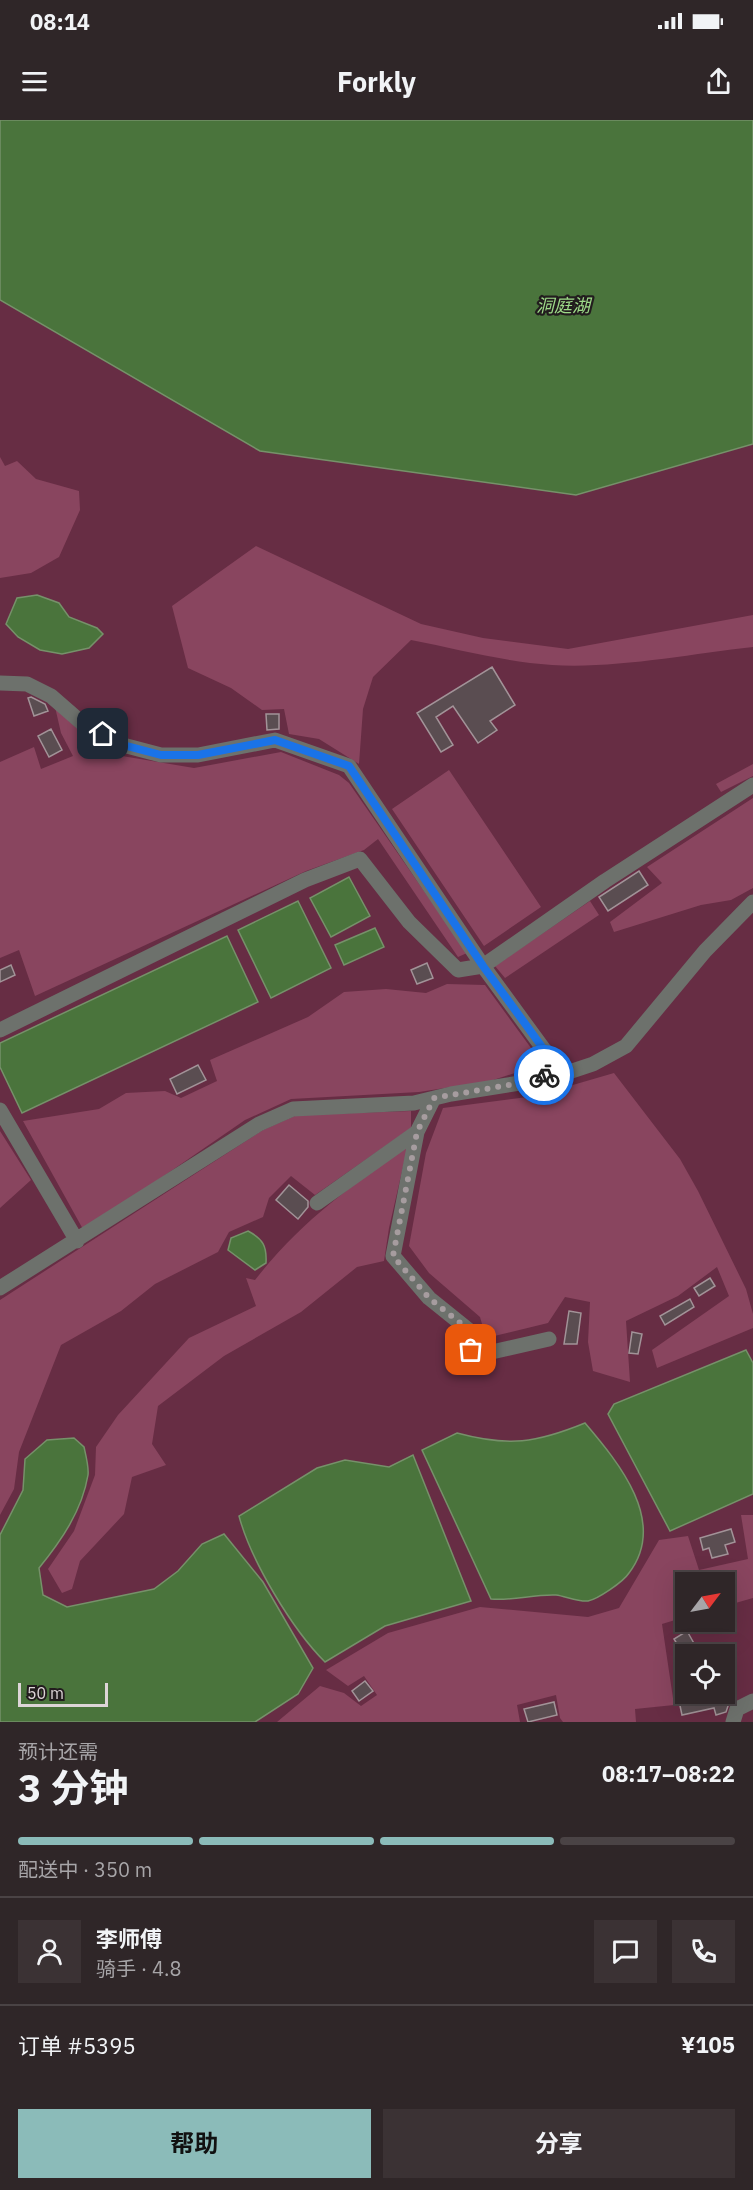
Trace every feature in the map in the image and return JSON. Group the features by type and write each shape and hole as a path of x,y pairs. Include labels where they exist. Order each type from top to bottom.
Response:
{"street":[{"path":"0,683 27,684 51,696 82,723 123,745 161,755 198,755 275,740 349,766 483,966 545,1051 552,1072"},
{"path":"0,1030 305,880 360,859 408,922 458,970 483,966 605,881 753,785"},
{"path":"0,1288 259,1124 293,1108 414,1103 520,1083 552,1072 566,1073 593,1064 626,1046 705,951 753,903"},
{"path":"434,1098 417,1132 393,1256 429,1298 470,1331 471,1350 483,1354 549,1339"},
{"path":"0,1110 77,1241"},
{"path":"317,1203 417,1132"},
{"path":"733,1722 737,1709 753,1701"}],"shaded area":[{"path":"0,120 753,120 753,1722 0,1722"},
{"path":"0,457 5,466 17,461 36,479 79,491 80,510 59,557 31,573 0,578"},
{"path":"256,546 421,624 483,638 568,649 753,615 753,647 626,663 576,666 516,661 411,640 373,677 363,709 359,764 319,739 289,734 284,709 262,710 231,688 188,668 172,606"},
{"path":"55,707 122,756 194,768 281,752 339,775 349,783 467,953 458,957 378,839 364,850 306,871 35,996 19,950 0,958 0,762 34,747 41,769 73,756 61,733"},
{"path":"753,764 753,776 721,792 716,784"},
{"path":"449,770 541,907 484,946 392,809"},
{"path":"753,798 753,888 731,900 701,905 614,932 610,922 662,883 647,867"},
{"path":"590,901 599,915 505,978 495,966"},
{"path":"447,984 485,985 531,1048 540,1065 490,1081 419,1092 291,1099 245,1120 84,1231 23,1121 99,1109 126,1093 165,1091 181,1098 217,1081 210,1060 308,1017 344,992 386,989 426,993"},
{"path":"614,1073 680,1159 746,1289 753,1314 753,1328 657,1368 652,1350 729,1296 717,1267 678,1296 626,1321 630,1382 593,1371 588,1342 590,1302 565,1297 548,1323 486,1338 480,1317 429,1273 409,1246 426,1153 443,1108 535,1096"},
{"path":"411,1111 411,1128 315,1195 291,1176 269,1198 263,1217 229,1232 218,1252 155,1284 121,1311 61,1345 19,1452 14,1489 0,1515 0,1300 263,1130 297,1115"},
{"path":"0,1131 31,1180 0,1208"},
{"path":"408,1145 384,1261 357,1267 301,1312 224,1356 158,1406 152,1444 166,1465 132,1477 124,1514 80,1561 72,1589 62,1593 48,1569 74,1531 95,1475 96,1447 118,1415 189,1338 256,1306 246,1278 255,1280 290,1240 327,1206"},
{"path":"741,1515 753,1515 753,1598 735,1603 735,1572 675,1572 675,1620 662,1624 674,1705 635,1709 636,1722 563,1722 560,1718 556,1695 517,1705 520,1722 277,1722 320,1686 344,1693 361,1706 377,1695 364,1676 348,1686 326,1670 388,1633 480,1607 588,1617 619,1608 659,1540 688,1536 699,1570 748,1559"}],"water":[{"name":"洞庭湖","path":"0,120 753,120 753,444 576,495 260,451 0,300"},
{"path":"37,595 59,603 69,617 97,628 103,634 89,648 62,654 40,650 18,637 6,624 17,598"},
{"path":"349,877 370,916 331,937 310,898"},
{"path":"298,901 331,968 271,998 238,930"},
{"path":"375,928 384,947 344,965 335,945"},
{"path":"227,936 258,1002 22,1113 0,1067 0,1043"},
{"path":"248,1231 261,1240 266,1252 266,1263 255,1270 228,1250 231,1238"},
{"path":"746,1350 753,1363 753,1494 670,1531 608,1414 614,1404"},
{"path":"585,1423 612,1456 634,1494 641,1514 643,1534 640,1554 629,1573 621,1581 592,1600 580,1601 556,1595 491,1599 422,1450 457,1433 492,1440 522,1441 552,1435"},
{"path":"74,1438 84,1447 88,1475 81,1501 70,1525 39,1568 43,1595 67,1607 154,1589 178,1571 202,1544 224,1534 263,1582 313,1668 298,1694 255,1722 0,1722 0,1535 23,1490 25,1459 47,1440"},
{"path":"413,1455 471,1601 385,1626 325,1662 299,1632 274,1594 253,1553 239,1516 317,1468 345,1460 389,1467"}],"building":[{"path":"492,667 515,705 490,721 497,730 478,743 453,706 436,717 453,745 441,752 417,713"},
{"path":"31,697 45,704 48,711 34,716 28,698"},
{"path":"266,714 279,714 279,729 267,730"},
{"path":"51,729 62,750 49,757 38,736"},
{"path":"639,871 648,885 608,911 599,897"},
{"path":"427,963 433,978 417,984 411,970"},
{"path":"11,965 15,975 0,982 0,970"},
{"path":"198,1065 206,1080 177,1094 170,1079"},
{"path":"289,1185 308,1201 308,1207 298,1219 276,1200"},
{"path":"710,1278 715,1286 699,1296 694,1288"},
{"path":"690,1299 694,1307 665,1325 660,1316"},
{"path":"569,1311 581,1313 577,1344 564,1344"},
{"path":"632,1332 642,1334 638,1354 629,1353"},
{"path":"731,1529 735,1542 725,1545 728,1554 712,1558 709,1548 703,1550 700,1538"},
{"path":"688,1632 694,1644 677,1644 674,1639"},
{"path":"365,1681 373,1691 359,1701 352,1691"},
{"path":"554,1702 557,1715 528,1722 524,1709"},
{"path":"680,1704 727,1704 728,1706 726,1712 716,1715 714,1708 682,1715"}],"way so far":[{"path":"471,1350 470,1331 429,1298 393,1256 417,1132 434,1098 520,1083 544,1075"}],"route":[{"path":"103,734 123,745 161,755 198,755 275,740 349,766 483,966 545,1051 552,1072 544,1075"}]}
